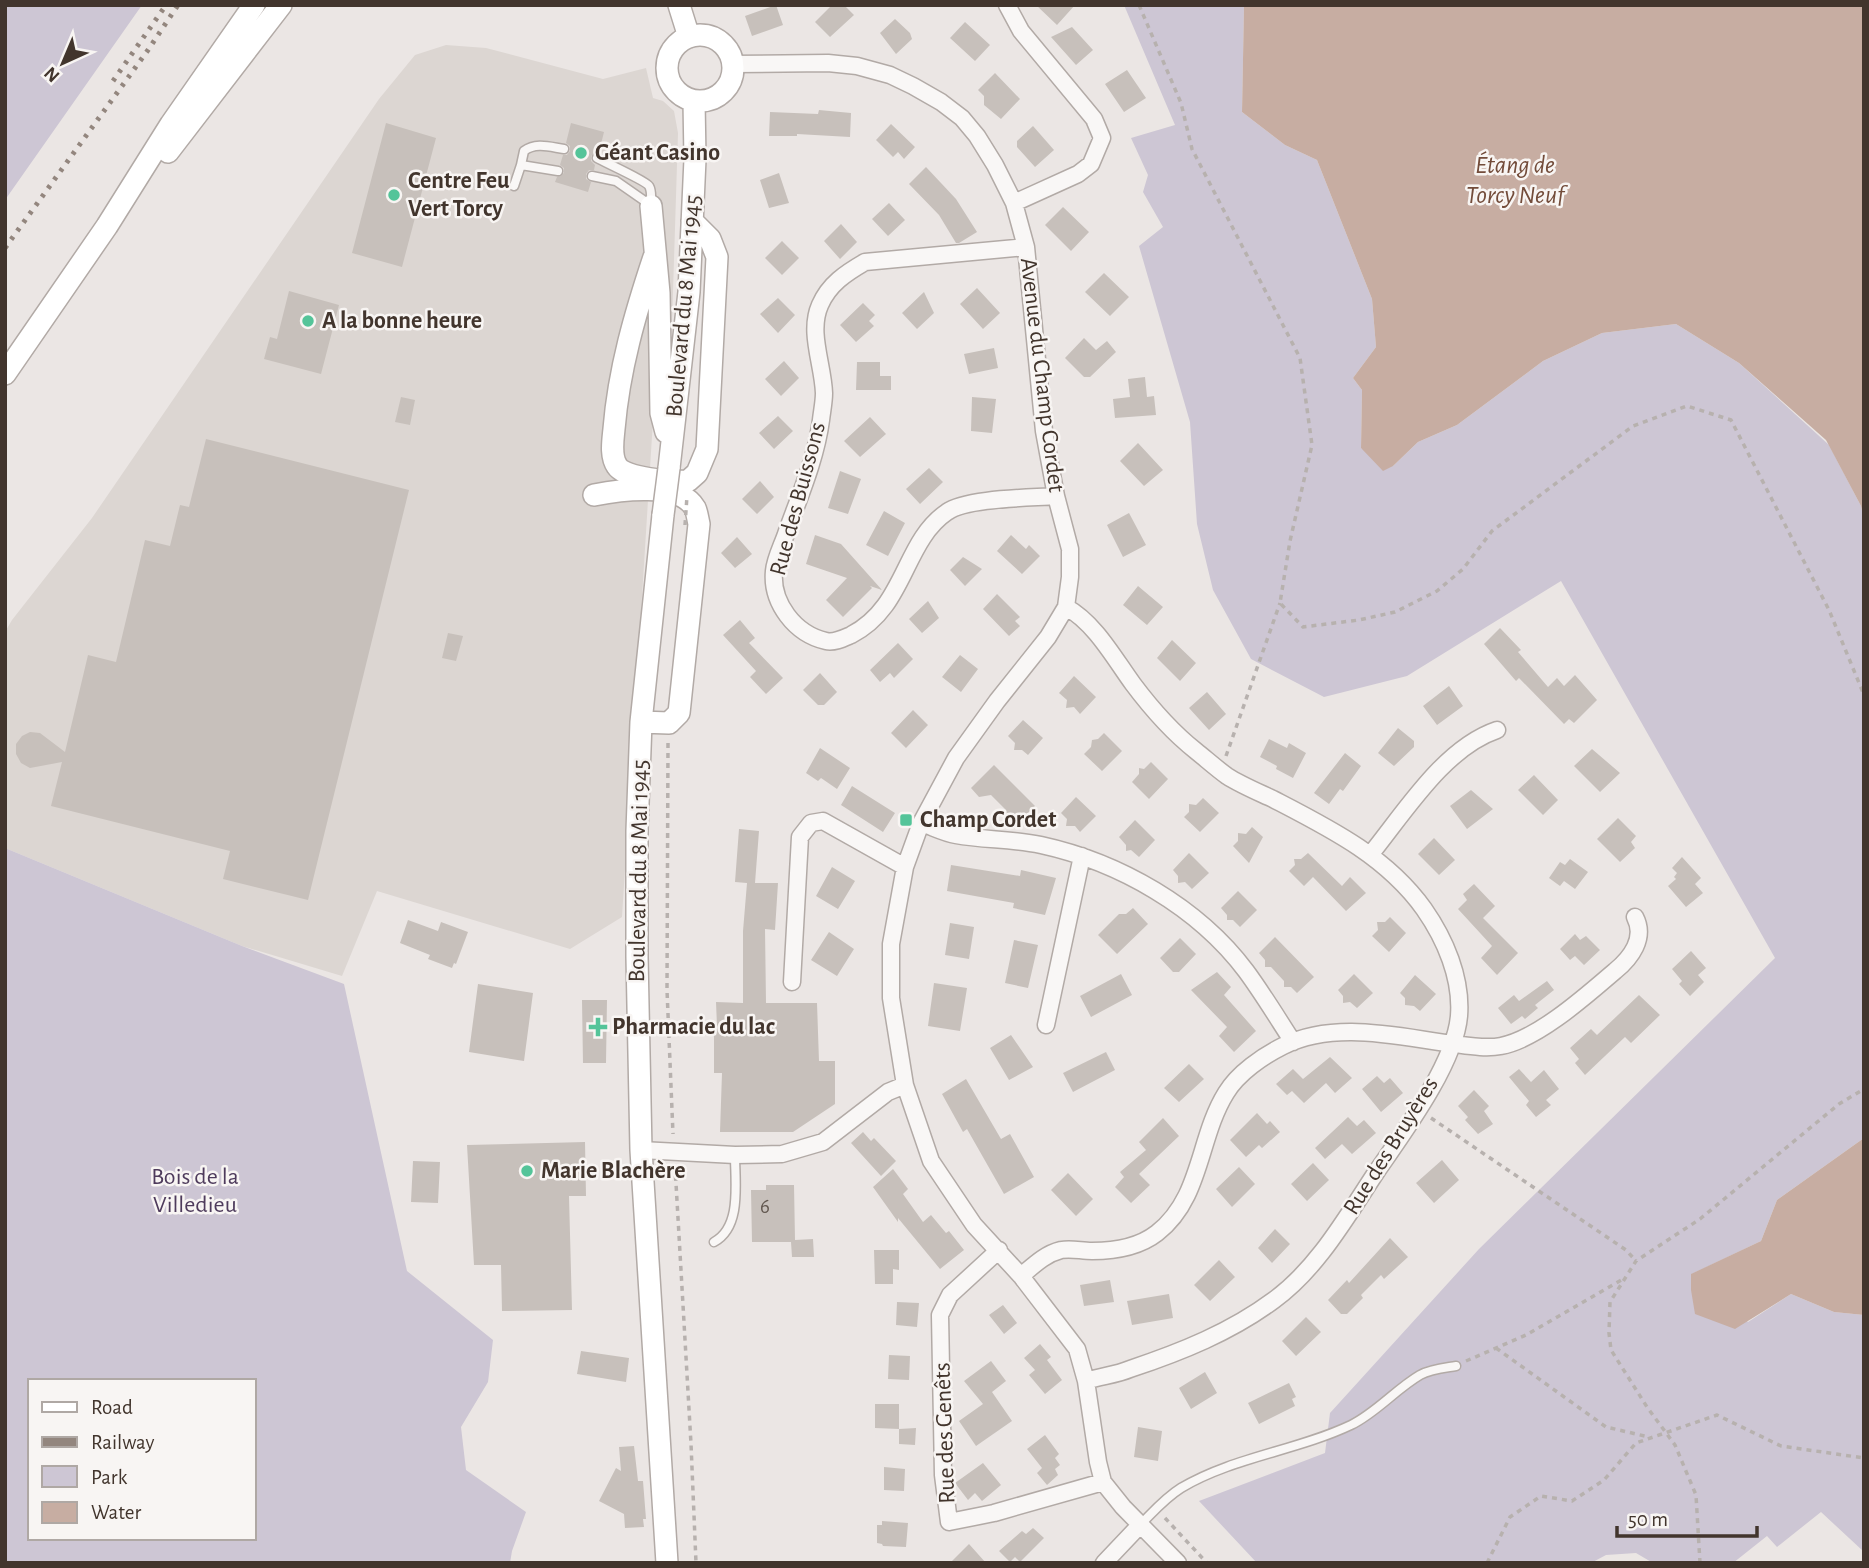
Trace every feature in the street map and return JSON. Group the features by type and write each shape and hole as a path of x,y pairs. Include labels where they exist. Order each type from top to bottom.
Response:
{"street":[{"path":"5,374 107,226 171,124 254,5"},
{"path":"107,226 144,183 281,5"},
{"path":"679,5 690,37"},
{"path":"1007,5 1021,31 1094,119 1102,138 1091,164 1078,174 1014,203"},
{"path":"706,36 727,49 733,64 729,84 723,93 704,101 685,98 672,86 668,68 674,49 690,37 706,36"},
{"name":"Avenue du Champ Cordet","path":"733,64 828,63 857,66 913,86 962,118 995,164 1014,203 1026,247 1044,431 1056,496 1070,548 1066,607 1048,637 956,758 921,822 905,867 891,944 891,998 905,1085 931,1161 974,1225 1021,1276 1077,1349 1086,1381 1103,1482 1123,1507 1178,1563"},
{"name":"Boulevard du 8 Mai 1945","path":"667,1563 640,1150 637,831 641,722 689,292 695,159 694,101"},
{"path":"651,206 659,293 661,412 667,437 668,468"},
{"path":"654,257 632,322 624,358 615,412 613,459 617,467 632,476 688,481 698,473 707,449 717,257 710,239 692,221"},
{"name":"Rue des Buissons","path":"1026,247 865,262 844,275 826,292 814,327 824,394 817,443 774,570 775,592 796,625 811,636 830,642 846,637 862,629 880,614 931,525 949,509 1056,496"},
{"path":"594,495 620,489 650,488 678,495 694,507 699,524 679,713 669,723 641,722"},
{"name":"Rue des Bruyères","path":"1066,607 1076,613 1102,642 1156,713 1189,746 1220,770 1340,834 1400,880 1425,910 1448,950 1457,984 1459,1016 1452,1044 1419,1110 1310,1266 1276,1299 1228,1331 1127,1371 1086,1381"},
{"path":"1370,855 1452,756 1481,735 1497,730"},
{"path":"792,982 800,837 811,823 822,821 905,867"},
{"path":"921,822 953,835 1041,845 1082,856 1141,882 1196,920 1245,970 1293,1042"},
{"path":"1046,1025 1082,856"},
{"path":"1021,1276 1051,1254 1076,1249 1121,1250 1157,1234 1186,1200 1213,1119 1226,1091 1252,1066 1276,1050 1311,1036 1356,1031 1467,1047 1500,1047 1531,1034 1560,1016 1626,962 1639,935 1640,927 1635,918"},
{"path":"640,1150 735,1155 782,1154 823,1142 888,1092 905,1085"},
{"name":"Rue des Genêts","path":"999,1251 950,1295 940,1315 943,1475 949,1522 994,1513 1103,1482"},
{"path":"1104,1563 1141,1524"}],"lane":[{"path":"514,186 524,151 529,147 537,145 564,149"},
{"path":"597,158 646,181 651,188 651,206"},
{"path":"521,165 558,171"},
{"path":"592,176 616,181 651,206"},
{"path":"714,1242 722,1238 732,1223 735,1155"},
{"path":"1141,1524 1179,1489 1238,1463 1319,1438 1353,1424 1420,1375 1456,1366"}],"path":[{"path":"1139,5 1181,103 1192,149 1300,358 1312,445 1290,541 1280,603 1220,770"},
{"path":"1280,603 1303,627 1359,621 1395,612 1437,591 1463,569 1492,531 1633,426 1688,406 1731,420 1829,610 1864,695"},
{"path":"669,723 667,977 696,1563"},
{"path":"1700,1563 1696,1495 1675,1445 1611,1350 1611,1302 1636,1261 1700,1219 1839,1104 1864,1090"},
{"path":"1419,1110 1626,1250 1636,1261"},
{"path":"1456,1366 1526,1335 1625,1278"},
{"path":"1496,1348 1606,1427 1650,1437"},
{"path":"1487,1563 1510,1517 1541,1496 1572,1501 1604,1479 1636,1443 1717,1415 1781,1446 1864,1458"},
{"path":"1156,1509 1206,1563"}],"shaded area":[{"path":"446,45 486,48 603,79 646,68 653,98 663,101 674,111 678,133 672,323 655,388 622,917 570,949 377,891 342,976 242,946 5,848 5,632 92,518 379,99 415,55"}],"green space":[{"path":"5,5 142,5 5,200"},
{"path":"1124,5 1244,5 1242,112 1285,145 1317,160 1372,299 1376,347 1353,378 1362,390 1361,448 1393,466 1418,442 1457,425 1543,361 1602,333 1676,324 1739,363 1829,445 1861,506 1864,521 1864,1138 1777,1200 1761,1241 1692,1274 1748,1322 1791,1294 1834,1312 1864,1315 1863,1551 1821,1512 1777,1547 1767,1536 1733,1563 1653,1563 1636,1553 1606,1555 1591,1563 1257,1563 1199,1501 1325,1453 1330,1413 1479,1249 1775,958 1561,581 1407,676 1324,697 1251,659 1213,590 1197,524 1190,422 1139,246 1163,227 1143,192 1148,175 1131,138 1175,125"},
{"name":"Bois de la Villedieu","path":"5,848 242,946 344,984 407,1271 493,1340 488,1382 461,1427 466,1470 526,1512 510,1563 5,1563"}],"water":[{"name":"Étang de Torcy Neuf","path":"1244,5 1864,5 1864,521 1861,506 1826,440 1739,363 1676,324 1602,333 1543,361 1457,425 1418,442 1393,466 1383,471 1361,448 1362,390 1353,378 1376,347 1372,299 1317,160 1285,145 1242,112"},
{"path":"1864,1138 1864,1315 1834,1312 1791,1294 1735,1329 1695,1314 1691,1274 1761,1241 1777,1200"}],"building":[{"path":"776,5 783,25 752,36 745,16"},
{"path":"832,5 844,5 854,15 830,37 815,22"},
{"path":"1036,5 1075,5 1057,25"},
{"path":"895,19 910,33 912,39 896,54 880,33"},
{"path":"965,22 990,45 975,61 950,38"},
{"path":"1072,27 1093,50 1076,65 1051,37"},
{"path":"1127,70 1146,98 1124,112 1105,84"},
{"path":"995,73 1020,99 1001,119 984,105 984,96 978,90"},
{"path":"819,110 851,113 850,137 797,134 769,136 770,112 818,114"},
{"name":"Centre Feu Vert Torcy","path":"386,123 436,138 402,267 352,253"},
{"name":"Géant Casino","path":"571,123 604,132 599,152 591,156 594,170 589,170 586,174 586,179 591,182 588,192 555,182 557,177 564,173 564,168 560,165 563,155 570,151 570,146 566,143"},
{"path":"891,124 915,147 904,159 898,152 893,157 876,140"},
{"path":"1033,126 1054,150 1035,167 1017,147 1017,141"},
{"path":"926,167 956,199 977,232 959,243 956,243 939,215 909,184"},
{"path":"779,173 789,203 769,208 760,180"},
{"path":"889,203 905,220 888,236 872,219"},
{"path":"1063,207 1089,232 1071,251 1045,225"},
{"path":"841,224 857,242 840,259 824,241"},
{"path":"782,241 799,258 782,275 765,258"},
{"path":"1104,273 1129,297 1110,316 1085,292"},
{"path":"977,288 1000,313 983,329 960,304"},
{"name":"A la bonne heure","path":"289,291 339,305 321,374 264,359 270,337 277,339"},
{"path":"924,292 934,313 917,329 902,313"},
{"path":"778,298 795,315 778,333 760,314"},
{"path":"863,303 875,315 869,321 874,326 856,342 840,325"},
{"path":"1084,338 1096,350 1107,341 1116,352 1090,377 1084,377 1065,358"},
{"path":"994,348 998,368 969,374 964,354"},
{"path":"784,361 799,378 781,396 765,379"},
{"path":"857,362 880,362 880,376 891,376 891,390 856,390"},
{"path":"1145,377 1147,397 1154,396 1156,415 1115,418 1113,399 1130,397 1128,379"},
{"path":"401,397 415,400 410,425 395,422"},
{"path":"972,397 996,399 992,433 971,431"},
{"path":"778,416 793,431 774,449 759,433"},
{"path":"870,417 886,434 860,457 844,441"},
{"path":"206,439 409,490 308,900 223,879 230,851 51,806 62,762 30,768 21,763 16,754 16,744 22,736 30,732 40,733 65,752 88,655 116,662 145,540 170,546 180,505 189,507"},
{"path":"1138,443 1163,470 1144,486 1120,461"},
{"path":"929,468 943,482 920,504 906,489"},
{"path":"840,471 861,479 848,514 828,508"},
{"path":"760,481 774,497 757,514 742,499"},
{"path":"884,511 905,523 888,556 866,545"},
{"path":"1129,513 1146,545 1123,557 1107,525"},
{"path":"815,535 841,544 882,590 870,586 872,588 843,617 826,600 847,578 806,564"},
{"path":"1011,535 1026,549 1029,545 1040,556 1022,574 997,551"},
{"path":"737,537 752,554 735,568 721,553"},
{"path":"963,557 982,569 965,586 950,570"},
{"path":"1138,586 1163,607 1147,625 1123,605"},
{"path":"997,594 1020,617 1015,621 1020,626 1009,636 983,609"},
{"path":"928,601 939,618 922,633 909,619"},
{"path":"740,620 755,638 749,643 783,678 766,694 750,677 756,671 723,635"},
{"path":"1500,628 1521,650 1518,652 1548,687 1557,678 1564,686 1575,675 1597,700 1574,723 1569,719 1564,724 1519,678 1516,681 1484,644"},
{"path":"448,633 463,636 456,661 442,658"},
{"path":"1172,640 1196,663 1180,681 1157,658"},
{"path":"898,643 913,659 894,678 890,673 880,682 870,670"},
{"path":"960,655 978,669 961,692 942,677"},
{"path":"820,673 837,692 824,705 818,705 803,690"},
{"path":"1074,676 1096,697 1080,714 1074,707 1066,708 1067,700 1059,693"},
{"path":"1449,686 1463,706 1437,725 1423,706"},
{"path":"1207,692 1226,714 1209,730 1189,708"},
{"path":"913,710 928,725 906,748 891,733"},
{"path":"1023,720 1043,738 1028,755 1022,750 1014,750 1015,743 1008,736"},
{"path":"1398,728 1414,741 1414,747 1394,766 1378,753"},
{"path":"1104,733 1122,751 1102,771 1084,754 1091,747 1092,740 1098,739"},
{"path":"1269,739 1287,748 1289,743 1306,753 1293,778 1260,757"},
{"path":"820,748 850,768 837,789 821,778 818,781 806,773"},
{"path":"1592,749 1620,773 1600,792 1574,766"},
{"path":"1345,753 1361,766 1343,791 1340,789 1329,804 1314,793"},
{"path":"1151,762 1168,779 1149,799 1132,782 1139,774 1139,768 1144,769"},
{"path":"994,765 1035,806 1019,822 1012,816 1005,815 1006,810 991,795 979,797 971,788"},
{"path":"1534,775 1558,800 1543,815 1518,790"},
{"path":"852,786 895,813 883,832 841,805"},
{"path":"1471,790 1493,809 1467,829 1450,806"},
{"path":"1076,797 1096,816 1080,832 1075,826 1066,826 1067,819 1061,813"},
{"path":"1203,798 1219,813 1200,832 1184,817 1189,812 1189,804 1196,805"},
{"path":"1618,818 1636,836 1631,842 1635,848 1620,862 1597,839"},
{"path":"1135,820 1155,840 1139,857 1131,850 1126,851 1126,845 1119,837"},
{"path":"1252,827 1263,837 1249,863 1233,846 1238,841 1238,833 1246,834"},
{"path":"739,829 759,831 755,883 778,883 775,930 765,929 766,1003 817,1003 819,1061 835,1061 835,1104 793,1132 720,1132 722,1073 714,1073 716,1002 743,1003 743,931 747,883 735,882"},
{"path":"1434,838 1455,860 1439,875 1418,854"},
{"path":"1189,853 1209,873 1192,889 1185,882 1178,883 1178,876 1173,870"},
{"path":"1308,853 1342,886 1350,877 1366,893 1346,911 1313,877 1304,886 1289,871 1295,865 1294,859 1301,859"},
{"path":"1682,857 1701,878 1695,884 1703,893 1686,907 1668,886 1676,879 1674,877 1677,873 1672,868"},
{"path":"1570,859 1588,872 1575,889 1564,881 1560,886 1549,878 1560,862 1565,865"},
{"path":"951,865 1020,876 1021,870 1056,878 1045,915 1013,908 1014,903 947,891"},
{"path":"832,867 855,881 838,909 816,896"},
{"path":"1474,884 1495,906 1483,918 1518,953 1497,975 1481,958 1492,946 1458,909 1467,900 1463,894"},
{"path":"1238,891 1257,910 1240,927 1233,920 1227,920 1227,915 1221,908"},
{"path":"1133,908 1148,924 1117,954 1098,935 1119,914 1126,914"},
{"path":"1390,917 1406,933 1389,952 1372,936 1378,930 1377,922 1385,922"},
{"path":"408,920 438,931 441,922 468,932 452,968 428,959 430,955 400,943"},
{"path":"950,923 974,927 969,959 945,955"},
{"path":"829,932 854,949 837,976 811,960"},
{"path":"1575,934 1580,940 1586,936 1600,950 1584,965 1575,956 1570,960 1560,949"},
{"path":"1275,937 1314,977 1297,993 1291,987 1284,987 1284,981 1271,967 1265,967 1265,960 1259,953"},
{"path":"1180,938 1196,954 1179,972 1173,972 1160,958"},
{"path":"1014,940 1038,945 1028,988 1005,983"},
{"path":"1691,951 1706,968 1698,975 1704,982 1690,996 1679,984 1682,981 1672,969"},
{"path":"1217,972 1231,987 1224,995 1256,1031 1234,1052 1219,1036 1227,1027 1191,990"},
{"path":"1121,974 1132,995 1091,1017 1080,996"},
{"path":"1354,974 1373,993 1357,1008 1350,1002 1343,1003 1343,996 1338,990"},
{"path":"1415,975 1436,994 1420,1011 1414,1006 1405,1005 1405,998 1400,993"},
{"path":"1547,981 1554,990 1535,1005 1538,1008 1525,1019 1522,1016 1511,1024 1498,1008 1514,995 1519,1001"},
{"path":"934,983 967,988 960,1031 928,1026"},
{"path":"478,984 533,993 524,1061 469,1052"},
{"path":"1639,995 1660,1015 1631,1043 1625,1037 1585,1075 1575,1063 1579,1059 1570,1048 1591,1029 1597,1035"},
{"path":"582,1000 607,1000 606,1063 583,1063"},
{"path":"1011,1035 1033,1067 1009,1080 990,1048"},
{"path":"1106,1052 1115,1070 1073,1092 1063,1073"},
{"path":"1330,1057 1352,1078 1335,1093 1326,1083 1304,1103 1292,1091 1287,1095 1276,1084 1293,1069 1303,1079"},
{"path":"1189,1064 1204,1079 1179,1102 1164,1088"},
{"path":"1519,1069 1531,1082 1544,1070 1559,1089 1546,1100 1551,1105 1536,1117 1526,1105 1529,1101 1509,1077"},
{"path":"1377,1076 1384,1083 1390,1078 1403,1093 1381,1112 1362,1089"},
{"path":"966,1079 1001,1139 1010,1134 1034,1177 1004,1194 967,1129 963,1132 942,1094"},
{"path":"1474,1090 1489,1106 1484,1111 1493,1124 1478,1134 1465,1120 1468,1117 1458,1106"},
{"path":"1257,1113 1267,1124 1270,1121 1280,1132 1262,1148 1259,1145 1246,1157 1230,1140"},
{"path":"1348,1117 1357,1126 1364,1120 1376,1133 1352,1154 1342,1144 1325,1159 1315,1148"},
{"path":"1163,1118 1179,1136 1139,1174 1150,1185 1131,1203 1115,1187 1124,1177 1120,1172 1146,1150 1139,1142"},
{"path":"863,1132 871,1141 874,1138 896,1161 881,1176 851,1143"},
{"path":"585,1142 586,1196 569,1196 572,1310 502,1311 501,1265 474,1265 467,1145"},
{"path":"1442,1160 1459,1180 1434,1203 1416,1183"},
{"path":"413,1161 440,1162 438,1203 411,1202"},
{"path":"1313,1163 1329,1180 1307,1201 1291,1184"},
{"path":"1239,1167 1255,1184 1232,1207 1216,1189"},
{"path":"893,1169 908,1189 903,1194 923,1222 931,1215 946,1233 949,1231 964,1250 940,1269 898,1218 898,1222 873,1187"},
{"path":"1068,1173 1093,1199 1076,1216 1051,1190"},
{"path":"766,1185 794,1185 795,1240 813,1239 814,1257 792,1257 791,1242 752,1242 751,1190 766,1190"},
{"path":"1275,1229 1290,1244 1272,1263 1258,1248"},
{"path":"1390,1238 1408,1257 1384,1279 1381,1275 1347,1314 1341,1314 1328,1300 1347,1280 1349,1283"},
{"path":"874,1250 899,1250 899,1270 893,1269 893,1284 875,1284"},
{"path":"1219,1260 1235,1277 1210,1301 1194,1285"},
{"path":"1110,1280 1114,1302 1084,1306 1080,1285"},
{"path":"1169,1294 1173,1318 1132,1325 1127,1301"},
{"path":"897,1302 919,1303 917,1327 896,1325"},
{"path":"1003,1305 1017,1323 1004,1334 989,1315"},
{"path":"1306,1317 1321,1332 1296,1356 1282,1341"},
{"path":"1040,1344 1051,1357 1047,1360 1062,1380 1045,1394 1029,1375 1035,1370 1024,1358"},
{"path":"581,1351 629,1358 626,1382 577,1374"},
{"path":"889,1355 910,1356 909,1380 888,1379"},
{"path":"991,1361 1006,1381 992,1392 1012,1421 976,1446 959,1421 983,1404 964,1381"},
{"path":"1205,1372 1217,1393 1191,1409 1179,1388"},
{"path":"1289,1383 1296,1397 1292,1399 1295,1406 1259,1424 1248,1403"},
{"path":"875,1404 899,1404 899,1429 875,1428"},
{"path":"1138,1427 1162,1431 1158,1461 1134,1457"},
{"path":"916,1428 915,1445 899,1444 899,1429"},
{"path":"1045,1435 1059,1454 1055,1458 1060,1465 1055,1469 1058,1475 1047,1485 1037,1473 1042,1468 1027,1449"},
{"path":"634,1446 638,1481 643,1481 646,1519 643,1519 644,1527 625,1528 624,1514 599,1501 616,1468 621,1471 619,1447"},
{"path":"983,1463 1001,1485 982,1501 975,1493 968,1500 955,1483"},
{"path":"884,1467 905,1469 904,1491 884,1490"},
{"path":"882,1521 908,1523 906,1547 883,1546 877,1543 877,1525 882,1525"},
{"path":"1033,1528 1044,1538 1020,1562 1015,1557 1010,1562 999,1551 1022,1531 1026,1534"},
{"path":"969,1544 986,1563 950,1563"}],"railway":[{"path":"113,81 166,5"},
{"path":"5,248 178,5"}],"place":[{"name":"Géant Casino","path":"581,153"},
{"name":"Centre Feu Vert Torcy","path":"394,195"},
{"name":"A la bonne heure","path":"308,321"},
{"name":"Champ Cordet","path":"906,820"},
{"name":"Pharmacie du lac","path":"598,1027"},
{"name":"Marie Blachère","path":"527,1171"}]}
